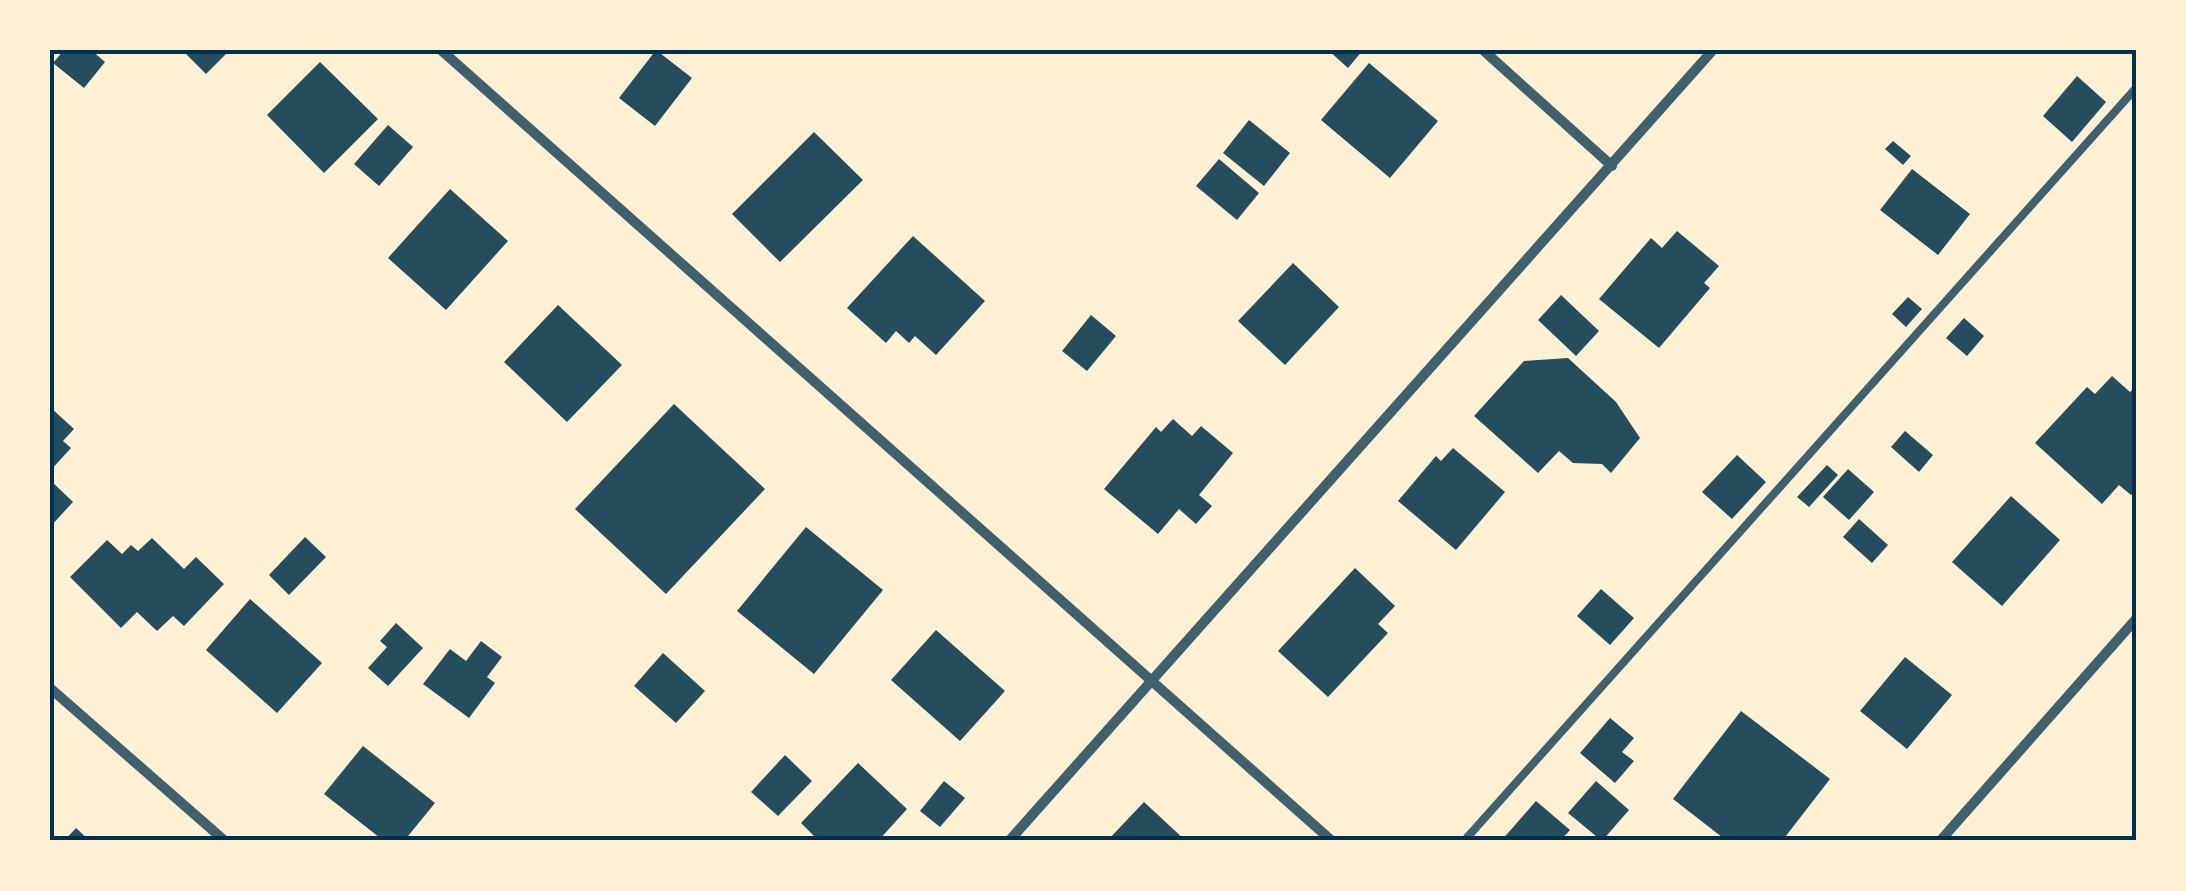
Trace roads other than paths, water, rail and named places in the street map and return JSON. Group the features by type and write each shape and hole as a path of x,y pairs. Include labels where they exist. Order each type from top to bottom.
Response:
{"street":[{"path":"441,50 1332,841"},
{"path":"1482,50 1612,166"},
{"path":"1009,841 1713,50"},
{"path":"1940,841 2136,619"},
{"path":"50,688 225,841"}],"lane":[{"path":"1464,841 2136,88"}]}
